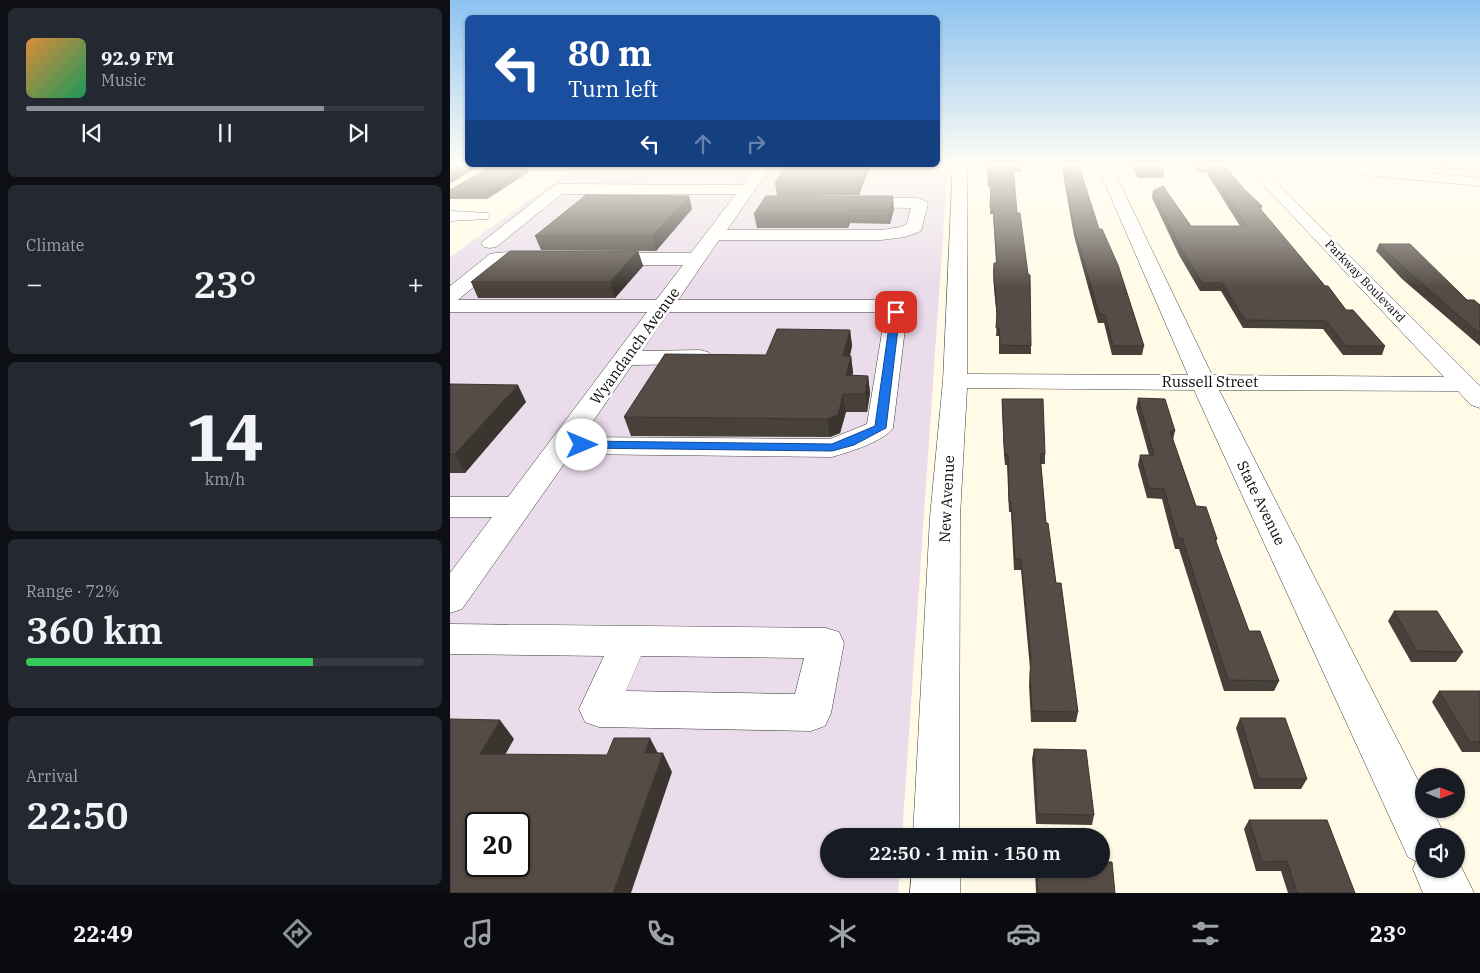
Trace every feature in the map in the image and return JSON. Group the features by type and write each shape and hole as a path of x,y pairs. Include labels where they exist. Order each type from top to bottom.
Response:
{"street":[{"path":"490,243 538,205"},
{"name":"Wyandanch Avenue","path":"450,599 737,205"},
{"path":"715,235 893,234 912,230 915,227 920,205"},
{"name":"New Avenue","path":"936,828 946,517 955,381 959,205"},
{"name":"State Avenue","path":"1122,205 1203,382 1418,828"},
{"name":"Parkway Boulevard","path":"1291,205 1472,392"},
{"path":"450,216 482,216"},
{"path":"450,296 497,258 544,259"},
{"path":"582,259 698,259"},
{"path":"450,306 889,306 896,312 880,428 850,442 832,448 562,445"},
{"path":"648,382 663,357"},
{"path":"626,358 710,357"},
{"name":"Russell Street","path":"955,381 1203,382 1472,392"},
{"path":"450,507 516,507"},
{"path":"450,638 826,643 811,713 599,709 629,641"},
{"path":"935,893 936,878"},
{"path":"1442,878 1449,893"}],"shaded area":[{"path":"523,205 945,205 903,828 820,828 820,878 899,878 898,893 450,893 450,257"}],"building":[{"path":"574,205 681,205 652,236 535,236"},
{"path":"760,205 891,205 889,210 849,210 847,214 754,214"},
{"path":"990,205 1016,205 1017,213 1020,213 1028,274 1030,275 1031,346 1000,345 999,328 996,328 994,263 997,263 993,207 990,207"},
{"path":"1070,205 1091,205 1099,229 1102,229 1118,265 1144,346 1113,346 1105,315 1099,314 1074,228"},
{"path":"1160,205 1176,205 1191,226 1246,226 1232,205 1261,205 1262,206 1258,206 1325,286 1328,286 1346,310 1353,310 1385,346 1346,346 1326,321 1245,320 1222,283 1202,283 1180,247"},
{"path":"1379,244 1410,244 1467,300 1474,300 1480,305 1480,334 1406,270"},
{"path":"510,251 638,251 610,282 471,282"},
{"path":"777,329 850,330 843,356 851,356 846,375 868,376 865,394 843,394 838,415 827,419 624,417 665,354 766,355"},
{"path":"450,384 518,385 455,454 450,454"},
{"path":"1138,398 1165,399 1175,431 1170,431 1196,506 1206,507 1217,539 1215,539 1249,631 1260,631 1279,681 1228,680 1182,538 1178,538 1164,489 1149,488 1140,455 1154,455"},
{"path":"1002,399 1043,399 1045,454 1040,454 1046,523 1048,523 1056,583 1061,583 1078,712 1032,711 1031,659 1021,559 1015,559 1011,502 1009,502 1008,455 1005,455 1004,445"},
{"path":"1394,611 1437,611 1463,652 1417,651"},
{"path":"1439,691 1480,691 1480,742 1470,742"},
{"path":"1240,718 1285,718 1307,779 1259,779"},
{"path":"450,719 500,720 480,754 607,755 614,738 650,738 645,753 663,753 613,893 450,893"},
{"path":"1034,749 1086,750 1094,815 1037,814"},
{"path":"1249,820 1327,820 1355,893 1297,893 1287,861 1262,862"},
{"path":"1110,862 1112,862 1115,893 1038,893 1037,878 1110,878"}],"route":[{"path":"582,445 832,448 850,442 880,428 896,312"}]}
